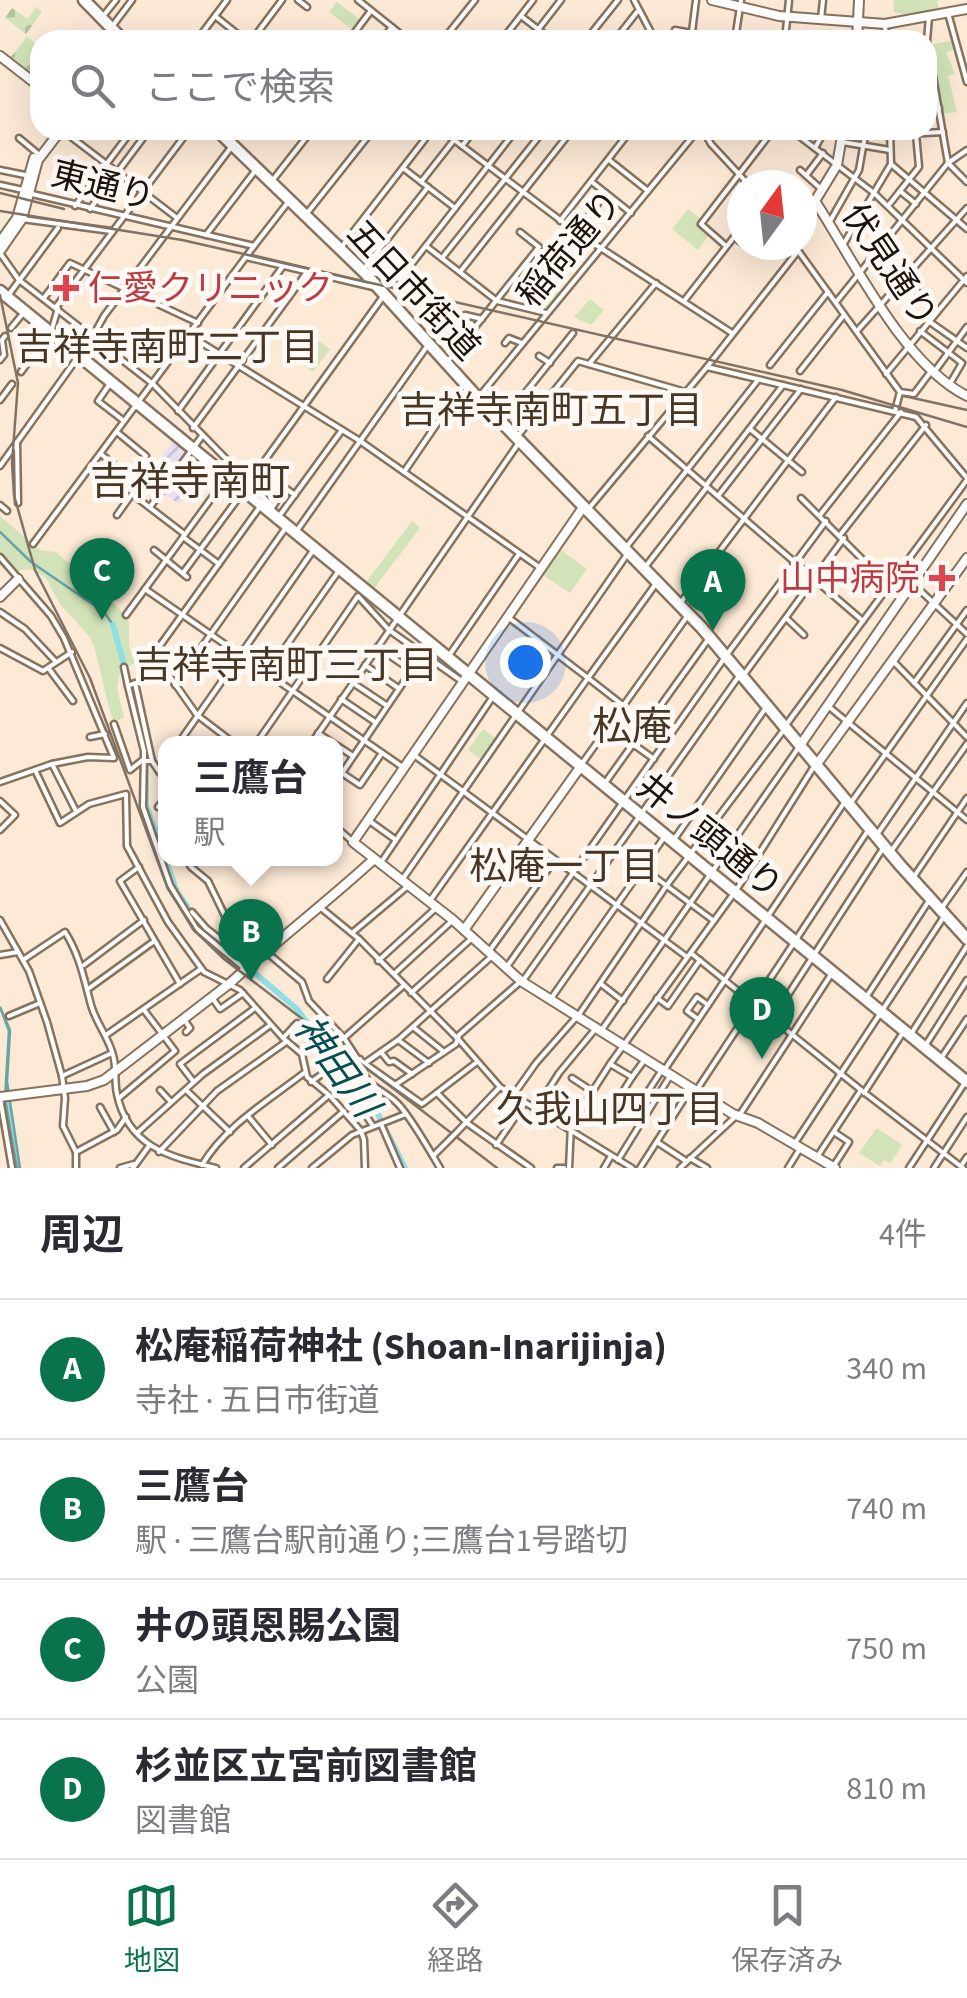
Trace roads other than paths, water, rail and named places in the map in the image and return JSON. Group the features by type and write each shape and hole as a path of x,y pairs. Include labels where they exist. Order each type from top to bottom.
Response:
{"main road":[{"path":"89,2 111,28"},
{"name":"五日市街道","path":"227,140 363,272 478,398 680,604 967,942"},
{"name":"井ノ頭通り","path":"3,294 227,476 246,486 314,548 448,658 466,678 494,695 967,1080"}],"street":[{"path":"104,15 116,0"},
{"path":"111,28 132,0"},
{"path":"204,30 227,0"},
{"path":"256,30 282,0"},
{"path":"298,0 307,7"},
{"path":"358,0 395,30"},
{"path":"510,30 533,0"},
{"path":"521,16 538,30 560,0"},
{"path":"594,30 618,0"},
{"path":"634,0 650,30"},
{"path":"692,30 696,0"},
{"path":"712,0 786,17 884,24 964,10"},
{"path":"785,30 789,0"},
{"path":"821,20 823,0"},
{"path":"858,30 859,0"},
{"path":"450,30 472,1"},
{"path":"736,30 740,4"},
{"path":"356,30 371,10"},
{"path":"623,30 638,10"},
{"path":"948,13 967,82"},
{"path":"215,16 234,30"},
{"path":"927,30 928,18"},
{"path":"884,24 885,30"},
{"path":"0,56 30,79"},
{"path":"937,101 948,163 967,182"},
{"path":"937,132 943,132"},
{"path":"19,138 37,153"},
{"path":"0,242 15,220 37,153 49,140"},
{"path":"30,176 52,140"},
{"path":"73,140 178,218"},
{"path":"75,206 124,140"},
{"path":"90,209 142,140"},
{"path":"20,372 50,332 57,308 179,140"},
{"path":"270,183 304,140"},
{"path":"305,216 365,140"},
{"path":"339,249 424,140"},
{"path":"421,182 454,140 576,232 732,333"},
{"path":"462,146 466,140"},
{"path":"428,188 363,272 400,279 508,140"},
{"path":"442,258 536,140"},
{"path":"460,272 564,140"},
{"path":"560,220 623,140"},
{"name":"稲荷通り","path":"478,398 692,140"},
{"path":"708,140 735,170"},
{"path":"744,170 766,140"},
{"path":"804,140 874,193 966,280 886,374"},
{"path":"815,148 819,140"},
{"path":"829,223 856,179 865,140"},
{"path":"843,245 891,164 890,140"},
{"path":"888,206 919,167 917,140"},
{"path":"817,200 837,165 842,142 890,150"},
{"path":"0,466 124,288 232,145"},
{"path":"835,302 948,163 965,151 967,158"},
{"path":"810,170 823,154"},
{"path":"608,160 649,191"},
{"path":"891,164 967,229"},
{"path":"403,168 455,208"},
{"path":"206,235 256,169"},
{"path":"0,170 30,176"},
{"path":"591,181 631,213"},
{"name":"東通り","path":"0,184 75,206 254,246"},
{"path":"817,185 824,192"},
{"path":"26,191 22,219 0,252 19,280 154,384 246,486"},
{"path":"684,301 726,246 701,224 727,191"},
{"path":"900,191 916,204"},
{"path":"576,232 606,193"},
{"path":"34,544 289,201"},
{"name":"伏見通り","path":"817,205 908,346 967,396"},
{"path":"856,332 967,208"},
{"path":"22,219 113,231"},
{"path":"3,294 19,280 59,226"},
{"path":"446,363 539,247 520,232"},
{"path":"426,245 497,301 546,313"},
{"path":"876,252 937,311"},
{"path":"154,550 185,575 382,292 246,257"},
{"path":"354,842 540,568 706,367 787,260"},
{"path":"805,260 900,392 898,412 820,515"},
{"path":"44,298 70,263 198,323"},
{"path":"178,411 283,266"},
{"path":"193,428 306,272"},
{"path":"589,364 656,282"},
{"path":"770,365 828,292"},
{"path":"12,328 25,312"},
{"path":"465,340 453,329 465,315 482,320"},
{"path":"800,371 844,315"},
{"path":"928,321 967,348"},
{"path":"900,392 914,394 967,328"},
{"path":"920,332 962,363 950,384"},
{"path":"502,422 573,333"},
{"path":"1,356 6,336"},
{"path":"189,336 360,441 540,568"},
{"path":"505,343 509,338 522,343"},
{"path":"608,341 620,344"},
{"path":"225,736 197,715 154,654 219,564 278,517 360,441 428,344"},
{"path":"540,356 550,363"},
{"path":"316,736 519,438 578,361 684,391"},
{"path":"512,1097 578,1015 666,886 967,479 920,419 706,367"},
{"path":"352,933 405,883 461,792 626,550 758,379"},
{"path":"112,382 98,400 125,422"},
{"path":"404,472 464,382"},
{"path":"0,400 12,384"},
{"path":"644,569 783,385"},
{"path":"718,496 800,389"},
{"path":"680,604 836,397"},
{"path":"395,1085 456,1044 457,1038 522,981 842,536 926,426"},
{"path":"750,429 802,472"},
{"path":"175,684 211,634 278,517 342,430"},
{"path":"101,454 130,478 146,456 117,432"},
{"path":"150,507 202,436"},
{"path":"648,436 862,620"},
{"path":"18,442 18,503"},
{"path":"0,448 8,454"},
{"path":"960,469 967,458"},
{"path":"126,615 227,476"},
{"path":"278,517 285,488 294,495"},
{"path":"117,515 132,494 219,564"},
{"path":"801,498 888,586"},
{"path":"535,1111 559,1073 623,1001 967,504"},
{"path":"0,505 8,511"},
{"path":"506,968 826,521"},
{"path":"183,736 314,548"},
{"path":"448,658 520,554"},
{"path":"0,557 43,607 72,652 114,758 52,764 0,782"},
{"path":"563,1168 568,1132 592,1091 734,892 817,764 967,558"},
{"path":"268,672 340,570"},
{"path":"654,1102 645,1096 665,1072 766,917 967,636 899,571"},
{"path":"0,597 18,578"},
{"path":"378,961 432,905 491,814 657,582"},
{"path":"145,589 404,768"},
{"path":"261,736 358,596 389,630 466,678"},
{"path":"914,683 967,610"},
{"path":"0,612 25,630 56,662"},
{"path":"464,930 689,614"},
{"path":"508,616 624,706"},
{"path":"786,618 804,634"},
{"path":"604,785 710,637"},
{"path":"377,647 422,678"},
{"path":"0,648 43,672 72,652"},
{"path":"343,771 422,654"},
{"path":"772,1019 887,849 933,792 967,741 892,661"},
{"path":"365,665 399,688"},
{"path":"48,667 72,701"},
{"path":"124,667 144,720 148,761 143,807 158,850"},
{"path":"353,683 387,706"},
{"path":"12,1168 3,1125 4,1097 98,1084 269,952 396,840 494,695"},
{"path":"341,700 376,723"},
{"path":"640,1168 795,941 967,703"},
{"path":"550,1000 643,868 768,705"},
{"path":"828,706 967,820"},
{"path":"114,724 130,770 148,761"},
{"path":"318,733 323,736"},
{"path":"90,736 105,734"},
{"path":"634,744 654,759"},
{"path":"343,749 353,756"},
{"path":"343,774 360,785 382,753"},
{"path":"412,754 616,906 700,960 862,1092 962,1167 967,1157"},
{"path":"148,761 158,771"},
{"path":"52,764 76,811"},
{"path":"34,770 60,823 76,811 126,794 126,842 168,922 201,969 243,994 302,1054 304,1073 361,1131 364,1168"},
{"path":"913,879 967,798"},
{"path":"0,801 15,815 0,830"},
{"path":"368,820 396,840"},
{"path":"343,833 522,981 693,1090 834,1167 849,1142 834,1132"},
{"path":"632,860 714,920"},
{"path":"362,1061 398,1040 490,954 554,861"},
{"path":"163,866 170,885 196,928 244,969"},
{"path":"190,866 208,880 226,918 302,982 309,1000 362,1061 422,1104 477,1062"},
{"path":"139,867 120,881 180,984"},
{"path":"788,1168 798,1145 967,872"},
{"path":"865,999 930,899"},
{"path":"320,908 352,933 500,1087 632,1168"},
{"path":"192,912 244,969"},
{"path":"0,920 40,1003 62,1076 64,1126 78,1167"},
{"path":"82,966 144,920"},
{"path":"392,976 452,920"},
{"path":"22,960 65,932 82,966 91,1006 113,1053 118,1099 126,1117 159,1152 216,1168"},
{"path":"411,993 472,938"},
{"path":"327,979 359,940"},
{"path":"88,989 154,941"},
{"path":"820,1162 834,1132 907,1033 967,942"},
{"path":"0,955 18,952"},
{"path":"657,998 668,1006 700,960"},
{"path":"105,1035 201,969"},
{"path":"680,1168 738,1116 833,972"},
{"path":"924,1047 967,980"},
{"path":"600,984 623,1001"},
{"path":"344,1038 404,986"},
{"path":"212,997 220,1009 243,994"},
{"path":"698,1018 687,1011 697,997 708,1004"},
{"path":"9,1016 40,1003"},
{"path":"194,1081 180,1064 255,1008"},
{"path":"118,1099 175,1052 144,1010"},
{"path":"183,1018 190,1028 186,1032"},
{"path":"940,1060 967,1019"},
{"path":"137,1133 194,1081 271,1025"},
{"path":"159,1152 217,1091 285,1040 295,1025 303,1034"},
{"path":"413,1027 444,1052"},
{"path":"302,1054 314,1039"},
{"path":"398,1040 429,1063"},
{"path":"382,1052 389,1062 394,1061 412,1074"},
{"path":"62,1076 113,1053"},
{"path":"614,1106 644,1060"},
{"path":"362,1061 361,1071 406,1114 440,1168"},
{"path":"610,1064 632,1077"},
{"path":"311,1082 333,1066 374,1127"},
{"path":"618,1160 654,1102 665,1072"},
{"path":"202,1165 216,1144 304,1073"},
{"path":"572,1078 592,1091"},
{"path":"909,1168 967,1080"},
{"path":"433,1156 500,1087"},
{"path":"160,1090 172,1102"},
{"path":"185,1090 230,1132"},
{"path":"436,1092 467,1123 530,1168"},
{"path":"244,1168 329,1095"},
{"path":"496,1144 524,1104"},
{"path":"100,1108 114,1132"},
{"path":"278,1168 344,1111"},
{"path":"312,1168 345,1140 406,1114"},
{"path":"248,1116 272,1144"},
{"path":"76,1155 114,1132 126,1117"},
{"path":"934,1168 967,1117"},
{"path":"383,1123 400,1168"},
{"path":"657,1142 707,1168"},
{"path":"120,1168 134,1166 150,1146"},
{"path":"604,1168 612,1156"},
{"path":"950,1168 954,1161"}],"water":[{"path":"0,1007 10,1030 7,1082 20,1168 5,1099 9,1031"}],"waterway":[{"name":"神田川","path":"0,532 31,562 104,612 113,625"},
{"name":"神田川","path":"113,625 146,746 146,805 158,839"},
{"name":"神田川","path":"168,866 177,892 202,928 297,1009 325,1047 352,1072 366,1090 405,1168"}],"railway":[{"path":"0,193 64,209"},
{"path":"0,211 182,240 842,390 967,427"},
{"path":"0,295 18,383 12,463 14,495 35,570 90,678 158,862"},
{"path":"904,396 967,410"},
{"path":"159,866 168,889 196,932 224,959 497,1168"}],"place":[{"name":"仁愛クリニック","path":"66,288"},
{"name":"山中病院","path":"942,578"},
{"name":"井の頭恩賜公園","path":"102,620"},
{"name":"松庵稲荷神社 (Shoan-Inarijinja)","path":"713,631"},
{"name":"三鷹台","path":"251,981"},
{"name":"杉並区立宮前図書館","path":"762,1059"}],"district":[{"name":"吉祥寺南町二丁目","path":"167,347"},
{"name":"吉祥寺南町五丁目","path":"551,410"},
{"name":"吉祥寺南町","path":"190,481"},
{"name":"吉祥寺南町三丁目","path":"286,665"},
{"name":"松庵","path":"632,726"},
{"name":"松庵一丁目","path":"564,866"},
{"name":"久我山四丁目","path":"610,1109"}]}
